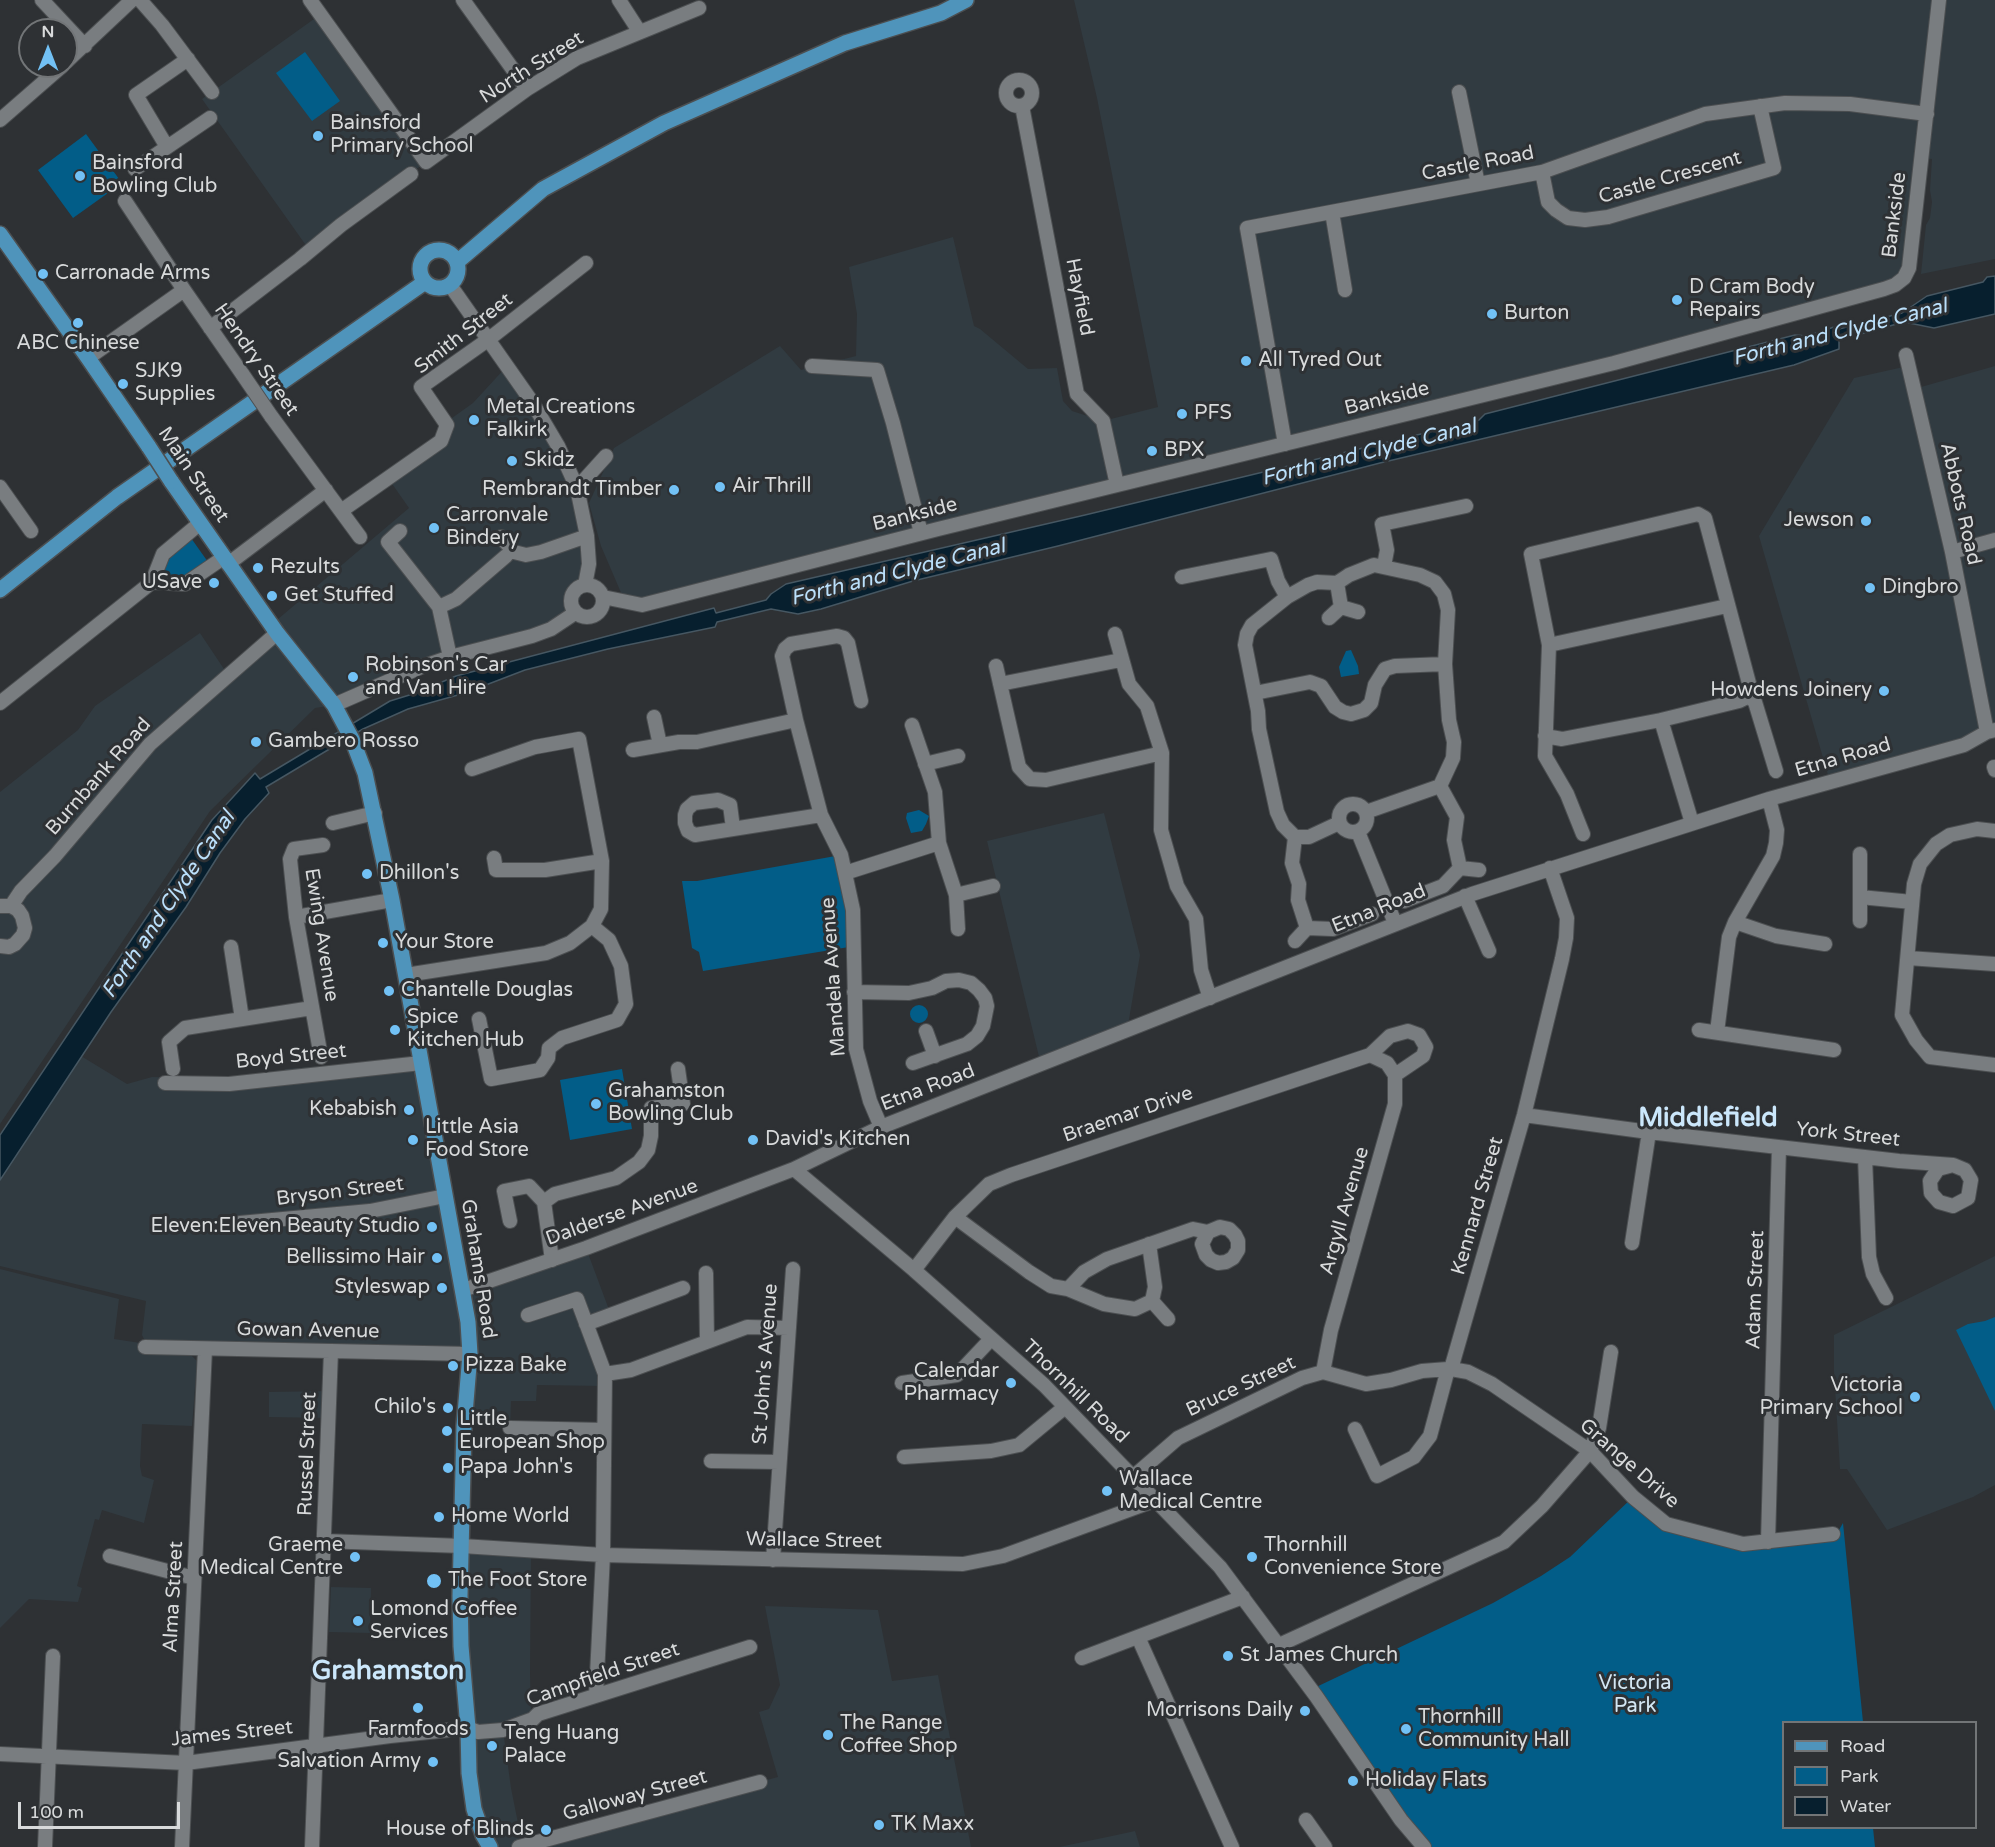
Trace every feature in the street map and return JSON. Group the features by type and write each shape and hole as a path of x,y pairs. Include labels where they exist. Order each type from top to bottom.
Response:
{"main road":[{"path":"457,262 543,189 664,123 845,43 941,13 966,0"},
{"name":"Main Street","path":"0,234 88,358 199,524 277,633 334,705 349,732"},
{"path":"435,250 448,252 457,262 458,275 450,285 437,288 425,282 420,270 421,263 429,253 435,250"},
{"path":"0,590 117,497 425,282"},
{"name":"Grahams Road","path":"349,732 365,772 375,813 464,1290 470,1354 464,1426 461,1646 468,1728 469,1773 474,1809 483,1836 490,1847"}],"street":[{"path":"42,0 85,46"},
{"path":"78,52 132,0"},
{"path":"140,0 162,25 212,92"},
{"name":"North Street","path":"310,0 426,162 527,89 577,58 699,8"},
{"path":"463,0 527,89"},
{"path":"619,0 639,32"},
{"name":"Bankside","path":"603,597 642,605 921,533 1614,363 1895,285 1904,278 1909,268 1939,0"},
{"path":"167,147 136,95 188,59"},
{"path":"0,120 48,78"},
{"path":"1459,92 1478,184"},
{"name":"Castle Road","path":"1285,444 1247,228 1542,172 1704,114 1785,103 1850,104 1927,114"},
{"name":"Hayfield","path":"1022,106 1077,394 1103,421 1117,485"},
{"name":"Castle Crescent","path":"1542,172 1548,202 1568,218 1585,220 1608,217 1774,168 1760,106"},
{"path":"135,169 210,118"},
{"path":"210,328 341,225 411,174"},
{"name":"Hendry Street","path":"125,201 210,328 360,537"},
{"path":"1332,212 1345,290"},
{"name":"Smith Street","path":"341,511 441,441 447,425 422,387 489,339 586,263"},
{"path":"450,285 532,402 558,446 577,488 587,536 589,564 585,585"},
{"path":"88,358 184,290"},
{"name":"Abbots Road","path":"1906,355 1991,731"},
{"path":"812,366 877,370 921,533"},
{"path":"577,488 606,456"},
{"path":"0,487 31,531"},
{"path":"152,582 184,584 225,561 326,490"},
{"path":"1384,566 1387,550 1382,524 1466,506"},
{"path":"1582,834 1567,794 1545,756 1549,645 1531,554 1698,514 1705,518 1750,687 1749,696"},
{"path":"0,703 152,582 163,554 199,524"},
{"path":"400,531 388,542 439,607 450,657"},
{"path":"501,537 514,552 526,555 587,536"},
{"path":"1952,552 1995,540"},
{"path":"439,607 456,598 506,556"},
{"path":"1182,577 1271,559 1278,581 1287,597"},
{"path":"1339,824 1310,837 1295,837 1283,825 1277,812 1259,729 1255,693 1245,645 1252,625 1287,597 1308,585 1317,582 1337,583 1349,574 1368,567 1384,566 1420,575 1435,582 1444,594 1448,610 1445,664 1449,720 1454,741 1453,758 1440,786 1366,812"},
{"path":"1337,583 1341,607"},
{"path":"585,585 596,588 603,597 602,609 596,615 585,618 575,613 570,603 571,597 578,588 585,585"},
{"path":"1549,645 1727,606"},
{"path":"1341,607 1358,612"},
{"path":"1329,618 1341,607"},
{"path":"334,705 421,667 551,629 575,613"},
{"name":"Burnbank Road","path":"6,906 63,847 150,744 277,633"},
{"path":"1115,634 1129,684 1147,706 1162,753 1161,830 1177,886 1196,920 1201,970 1210,998"},
{"name":"Mandela Avenue","path":"861,700 848,643 844,638 837,636 791,644 785,649 782,656 796,720 821,815 841,855 853,910 856,1049 870,1101 881,1127"},
{"path":"1000,684 1121,660"},
{"path":"1255,693 1310,682 1321,686 1335,707 1351,714 1364,710 1371,703 1378,679 1385,669 1395,666 1445,664"},
{"path":"996,666 1019,767 1030,779 1046,780 1162,753"},
{"path":"1545,736 1562,739 1661,720 1739,701 1749,696"},
{"path":"1749,696 1755,702 1776,771"},
{"path":"654,717 660,746"},
{"path":"633,750 697,741 796,720"},
{"path":"1661,720 1692,823"},
{"path":"912,725 935,792 939,843 956,895 958,929"},
{"name":"Etna Road","path":"794,1169 881,1127 1465,896 1769,799 1964,745 1991,731"},
{"path":"406,975 546,953 570,943 591,926 601,909 602,861 579,734 472,770"},
{"path":"925,764 958,756"},
{"path":"1440,786 1457,817 1454,840 1460,868"},
{"path":"1717,1032 1729,937 1735,922 1773,856 1777,830 1769,799"},
{"path":"1346,805 1359,805 1366,812 1366,824 1358,832 1347,832 1339,824 1339,813 1346,805"},
{"path":"333,823 375,813"},
{"path":"734,828 821,815"},
{"path":"1995,831 1965,831 1950,835 1927,853 1918,870 1912,902 1902,1015 1929,1057 1995,1065"},
{"path":"1358,832 1395,923"},
{"path":"1295,837 1292,863 1299,884 1298,900 1307,928"},
{"path":"845,873 939,843"},
{"name":"Ewing Avenue","path":"321,1057 296,917 290,859 294,849 323,845"},
{"path":"1860,854 1860,921"},
{"path":"494,858 496,870 545,870 602,861"},
{"path":"1460,868 1479,870"},
{"path":"1404,902 1443,886 1460,868"},
{"name":"Kennard Street","path":"1355,1429 1377,1476 1414,1457 1430,1436 1524,1115 1566,938 1567,918 1550,868"},
{"path":"956,895 993,886"},
{"path":"1465,896 1489,951"},
{"path":"1860,897 1912,902"},
{"path":"296,917 392,900"},
{"path":"0,946 15,944 23,935 25,923 22,916 6,906"},
{"path":"1295,941 1307,928 1333,929 1372,914"},
{"path":"1735,922 1776,936 1825,944"},
{"path":"479,1018 491,1079 540,1070 548,1058 549,1048 562,1038 618,1020 627,1005 621,966 609,940 591,926"},
{"path":"231,947 242,1019"},
{"path":"1908,958 1995,964"},
{"path":"854,992 909,993 932,988 946,981 959,980 971,983 979,990 987,1006 983,1026 977,1036 967,1044 913,1063"},
{"path":"173,1070 169,1042 185,1029 312,1008"},
{"path":"1700,1030 1834,1050"},
{"path":"926,1031 934,1056"},
{"path":"1408,1031 1419,1035 1426,1047 1422,1056 1395,1075 1387,1063 1370,1055 1390,1036 1408,1031"},
{"name":"Braemar Drive","path":"914,1270 955,1217 989,1184 1370,1055"},
{"name":"Boyd Street","path":"165,1083 229,1084 421,1063"},
{"path":"544,1202 555,1194 616,1179 639,1162 648,1150 651,1136 651,1108 683,1104 678,1069"},
{"name":"Argyll Avenue","path":"1323,1372 1331,1330 1395,1104 1395,1075"},
{"name":"York Street","path":"1524,1115 1649,1132 1953,1165"},
{"path":"1632,1243 1649,1132"},
{"name":"Adam Street","path":"1768,1542 1779,1147"},
{"path":"1865,1157 1869,1257 1873,1274 1886,1298"},
{"name":"Dalderse Avenue","path":"464,1290 552,1260 794,1169"},
{"name":"Thornhill Road","path":"794,1169 914,1270 1065,1407 1220,1567 1279,1644 1401,1820 1424,1847"},
{"path":"510,1221 504,1191 529,1186 544,1202 552,1260"},
{"name":"Bryson Street","path":"240,1222 370,1211 445,1196"},
{"path":"955,1217 1029,1272 1052,1286 1068,1289 1104,1304 1135,1309 1152,1301"},
{"path":"1068,1289 1084,1272 1107,1259 1193,1229 1208,1232"},
{"path":"1149,1244 1155,1287 1152,1301"},
{"name":"St John's Avenue","path":"773,1560 793,1269"},
{"path":"706,1273 707,1341"},
{"path":"586,1324 683,1288"},
{"path":"528,1315 577,1299 605,1374 603,1555 596,1695"},
{"path":"1152,1301 1168,1318"},
{"path":"605,1374 631,1370 747,1327 789,1328"},
{"path":"902,1383 957,1374 991,1340"},
{"name":"Gowan Avenue","path":"145,1347 470,1354"},
{"name":"Alma Street","path":"182,1847 205,1348"},
{"name":"Russel Street","path":"312,1847 331,1351"},
{"path":"1279,1644 1504,1542 1542,1506 1590,1451 1599,1428 1611,1352"},
{"name":"Bruce Street","path":"1134,1476 1178,1438 1302,1378 1323,1372 1366,1384 1422,1371 1449,1369"},
{"name":"Grange Drive","path":"1449,1369 1468,1372 1492,1384 1590,1451 1633,1497 1666,1524 1743,1544 1833,1534"},
{"path":"904,1457 991,1451 1019,1445 1065,1407"},
{"path":"510,1428 604,1430"},
{"name":"St John's Avenue","path":"711,1461 779,1462"},
{"name":"Wallace Street","path":"324,1541 462,1546 603,1555 963,1564 1004,1556 1156,1500"},
{"path":"110,1556 194,1578"},
{"path":"1082,1658 1243,1597"},
{"path":"1138,1637 1232,1847"},
{"name":"Campfield Street","path":"468,1728 478,1732 503,1730 533,1719 538,1714 750,1647"},
{"path":"45,1847 53,1656"},
{"name":"James Street","path":"0,1754 186,1762 316,1744 468,1728"},
{"name":"Galloway Street","path":"519,1847 760,1782"},
{"path":"1306,1820 1325,1847"}],"shaded area":[{"path":"1074,0 1995,0 1995,259 1921,274 1926,225 1930,218 1932,202 1930,190 1932,159 1922,158 1909,268 1895,285 642,605 625,602 601,546 589,503 614,448 780,346 801,370 856,356 857,314 849,267 953,237 974,326 1028,369 1057,368 1063,401 1072,411 1103,421 1158,407 1097,98"},
{"name":"Bainsford Primary School","path":"321,14 426,162 310,251 202,99"},
{"path":"507,366 577,488 585,585 575,613 334,705 315,708 210,811 0,1124 0,792 78,730 95,706 200,633 228,675 277,633 271,625 409,508 388,478 441,441 445,423 473,403"},
{"path":"1908,366 1914,389 1995,366 1995,730 1830,782 1759,536 1854,378"},
{"path":"1104,813 1140,955 1127,1031 1041,1065 987,841"},
{"path":"81,1056 127,1084 152,1077 229,1079 286,1073 285,1069 383,1062 420,1056 463,1289 586,1248 611,1315 586,1324 605,1386 537,1385 536,1401 511,1401 510,1428 464,1426 470,1354 145,1341 142,1335 146,1301 0,1266 0,1178"},
{"name":"Victoria Primary School","path":"1995,1256 1995,1485 1973,1497 1887,1530 1847,1469 1840,1469 1834,1335"},
{"path":"0,1269 119,1299 114,1339 140,1343 140,1352 190,1354 197,1361 192,1426 142,1424 140,1466 142,1476 154,1480 144,1523 102,1510 99,1520 95,1519 77,1586 82,1588 78,1602 29,1599 0,1628"},
{"path":"330,1391 329,1418 269,1417 269,1392"},
{"path":"462,1546 531,1550 530,1674 533,1719 503,1730 518,1823 519,1847 490,1847 474,1809"},
{"path":"331,1587 371,1588 370,1633 329,1632"},
{"path":"765,1606 878,1610 892,1681 938,1675 971,1847 519,1847 778,1777 759,1712 769,1709 780,1685"},
{"path":"1135,1831 1140,1847 1059,1847 1112,1836"}],"green space":[{"path":"305,52 340,101 312,121 276,73"},
{"name":"Bainsford Bowling Club","path":"86,134 122,183 73,218 38,170"},
{"path":"191,538 208,562 187,576 176,578 162,576 160,571 169,555"},
{"path":"1351,650 1359,674 1341,677 1339,667 1346,651"},
{"path":"919,810 929,816 922,831 911,833 906,818 907,813"},
{"path":"841,855 855,946 703,971 699,952 692,948 682,881 697,881"},
{"path":"919,1005 925,1008 928,1014 925,1020 919,1023 913,1020 910,1014 913,1008"},
{"name":"Grahamston Bowling Club","path":"622,1069 632,1129 570,1140 560,1080"},
{"path":"1995,1317 1995,1411 1956,1330 1968,1324"},
{"name":"Victoria Park","path":"1633,1497 1666,1524 1743,1544 1833,1534 1843,1523 1863,1721 1782,1721 1782,1829 1873,1829 1875,1847 1424,1847 1312,1689 1493,1603 1570,1557"}],"water":[{"name":"Forth and Clyde Canal","path":"1995,276 1995,314 1934,328 1904,322 1839,340 1839,349 1794,365 1380,463 913,581 821,609 798,614 771,609 717,622 715,627 608,649 525,670 465,693 408,709 363,729 266,787 269,793 245,819 220,853 186,907 111,1012 0,1180 0,1135 212,820 255,773 260,779 390,701 456,676 714,608 716,613 766,600 786,584 1479,420 1485,414 1795,335 1807,336 1834,327 1835,330 1902,313 1927,296 1983,282 1987,277"}],"place":[{"name":"Bainsford Primary School","path":"318,136"},
{"name":"Bainsford Bowling Club","path":"80,176"},
{"name":"Carronade Arms","path":"43,274"},
{"name":"D Cram Body Repairs","path":"1677,300"},
{"name":"Burton","path":"1492,314"},
{"name":"ABC Chinese","path":"78,323"},
{"name":"All Tyred Out","path":"1246,361"},
{"name":"SJK9 Supplies","path":"123,384"},
{"name":"PFS","path":"1182,414"},
{"name":"Metal Creations Falkirk","path":"474,420"},
{"name":"BPX","path":"1152,451"},
{"name":"Skidz","path":"512,461"},
{"name":"Air Thrill","path":"720,487"},
{"name":"Rembrandt Timber","path":"674,490"},
{"name":"Jewson","path":"1866,521"},
{"name":"Carronvale Bindery","path":"434,528"},
{"name":"Rezults","path":"258,568"},
{"name":"USave","path":"214,583"},
{"name":"Dingbro","path":"1870,588"},
{"name":"Get Stuffed","path":"272,596"},
{"name":"Robinson's Car and Van Hire","path":"353,677"},
{"name":"Howdens Joinery","path":"1884,691"},
{"name":"Gambero Rosso","path":"256,742"},
{"name":"Dhillon's","path":"367,874"},
{"name":"Your Store","path":"383,943"},
{"name":"Chantelle Douglas","path":"389,991"},
{"name":"Spice Kitchen Hub","path":"395,1030"},
{"name":"Grahamston Bowling Club","path":"596,1104"},
{"name":"Kebabish","path":"409,1110"},
{"name":"Little Asia Food Store","path":"413,1140"},
{"name":"David's Kitchen","path":"753,1140"},
{"name":"Eleven:Eleven Beauty Studio","path":"432,1227"},
{"name":"Bellissimo Hair","path":"437,1258"},
{"name":"Styleswap","path":"442,1288"},
{"name":"Pizza Bake","path":"453,1366"},
{"name":"Calendar Pharmacy","path":"1011,1383"},
{"name":"Victoria Primary School","path":"1915,1397"},
{"name":"Chilo's","path":"448,1408"},
{"name":"Little European Shop","path":"447,1431"},
{"name":"Papa John's","path":"448,1468"},
{"name":"Wallace Medical Centre","path":"1107,1491"},
{"name":"Home World","path":"439,1517"},
{"name":"Graeme Medical Centre","path":"355,1557"},
{"name":"Thornhill Convenience Store","path":"1252,1557"},
{"name":"The Foot Store","path":"434,1581"},
{"name":"Lomond Coffee Services","path":"358,1621"},
{"name":"St James Church","path":"1228,1656"},
{"name":"Farmfoods","path":"418,1708"},
{"name":"Morrisons Daily","path":"1305,1711"},
{"name":"Thornhill Community Hall","path":"1406,1729"},
{"name":"The Range Coffee Shop","path":"828,1735"},
{"name":"Teng Huang Palace","path":"492,1746"},
{"name":"Salvation Army","path":"433,1762"},
{"name":"Holiday Flats","path":"1353,1781"},
{"name":"TK Maxx","path":"879,1825"},
{"name":"House of Blinds","path":"546,1830"}],"district":[{"name":"Middlefield","path":"1708,1119"},
{"name":"Grahamston","path":"388,1672"}]}
